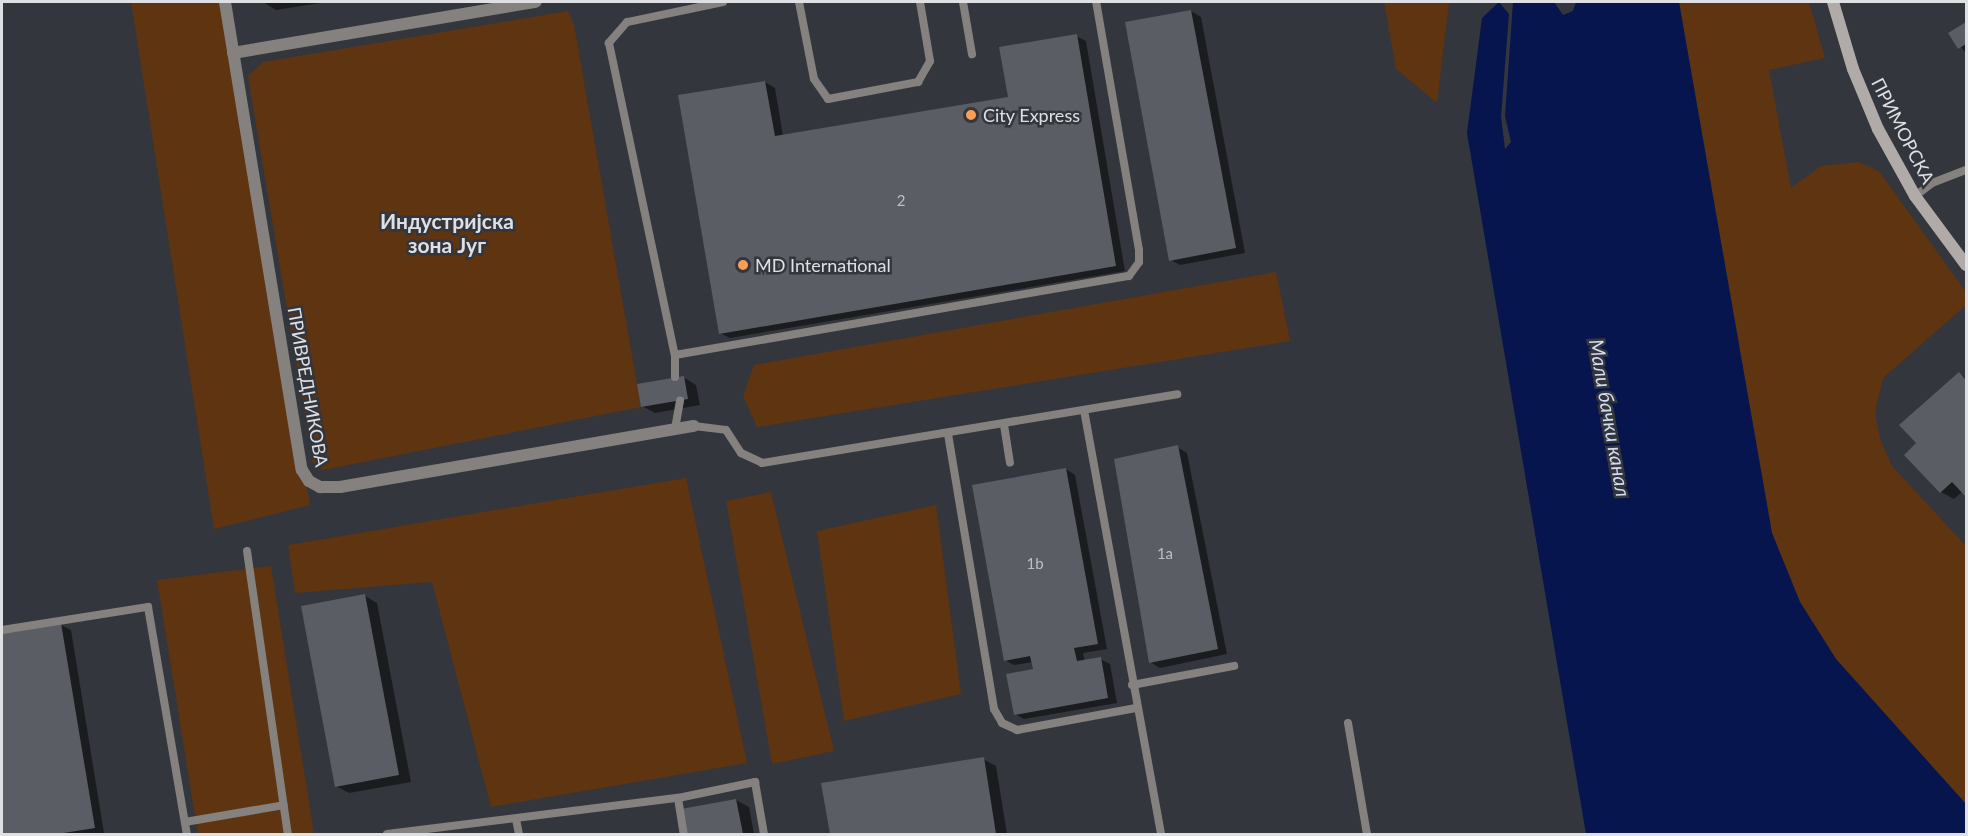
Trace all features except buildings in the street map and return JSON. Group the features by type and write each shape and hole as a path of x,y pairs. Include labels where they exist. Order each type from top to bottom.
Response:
{"street":[{"name":"ПРИВРЕДНИКОВА","path":"225,2 302,470 309,481 320,487 340,487 694,426"},
{"path":"233,53 489,5 536,2"},
{"name":"ПРИМОРСКА","path":"1833,2 1864,97 1915,196 1966,265"}],"lane":[{"path":"675,377 675,355 609,43 627,22 723,2"},
{"path":"799,2 814,79 828,99 918,82 930,61 920,2"},
{"path":"963,2 972,54"},
{"path":"675,355 1129,276 1139,262 1139,250 1096,2"},
{"path":"1915,196 1932,183 1966,170"},
{"path":"694,426 726,430 741,453 762,463 1004,425 1177,394"},
{"path":"675,429 680,400"},
{"path":"1084,410 1136,708 1161,834"},
{"path":"1004,425 1010,463"},
{"path":"948,434 994,709 1002,723 1017,730 1136,708"},
{"path":"247,551 288,834"},
{"path":"2,630 148,607 187,834"},
{"path":"1132,685 1234,666"},
{"path":"1348,723 1367,834"},
{"path":"387,834 678,798 755,782 764,834"},
{"path":"678,798 684,834"},
{"path":"185,822 284,805"},
{"path":"516,819 519,834"}],"shaded area":[{"path":"131,2 220,2 310,505 214,529"},
{"path":"1384,2 1449,2 1437,103 1396,69"},
{"path":"1679,2 1809,2 1825,58 1769,70 1791,188 1821,166 1859,162 1879,171 1966,292 1966,305 1883,378 1875,412 1880,439 1892,466 1966,546 1966,804 1836,659 1800,602 1772,533"},
{"path":"568,11 574,25 641,407 323,470 313,464 248,76 263,62"},
{"path":"1276,272 1290,341 757,427 743,396 754,365"},
{"path":"686,478 747,763 491,807 432,582 295,593 288,545"},
{"path":"771,492 834,751 772,764 726,501"},
{"path":"936,505 961,694 844,721 817,531"},
{"path":"271,566 314,834 198,834 157,580"}],"water":[{"name":"Мали бачки канал","path":"1499,2 1509,14 1501,117 1505,149 1511,142 1505,116 1513,2 1554,2 1563,15 1573,11 1576,2 1679,2 1772,533 1800,602 1836,659 1966,804 1966,834 1586,834 1467,133 1482,18"}],"place":[{"name":"City Express","path":"971,115"},
{"name":"MD International","path":"743,265"}],"district":[{"name":"Индустријска зона Југ","path":"447,233"}]}
